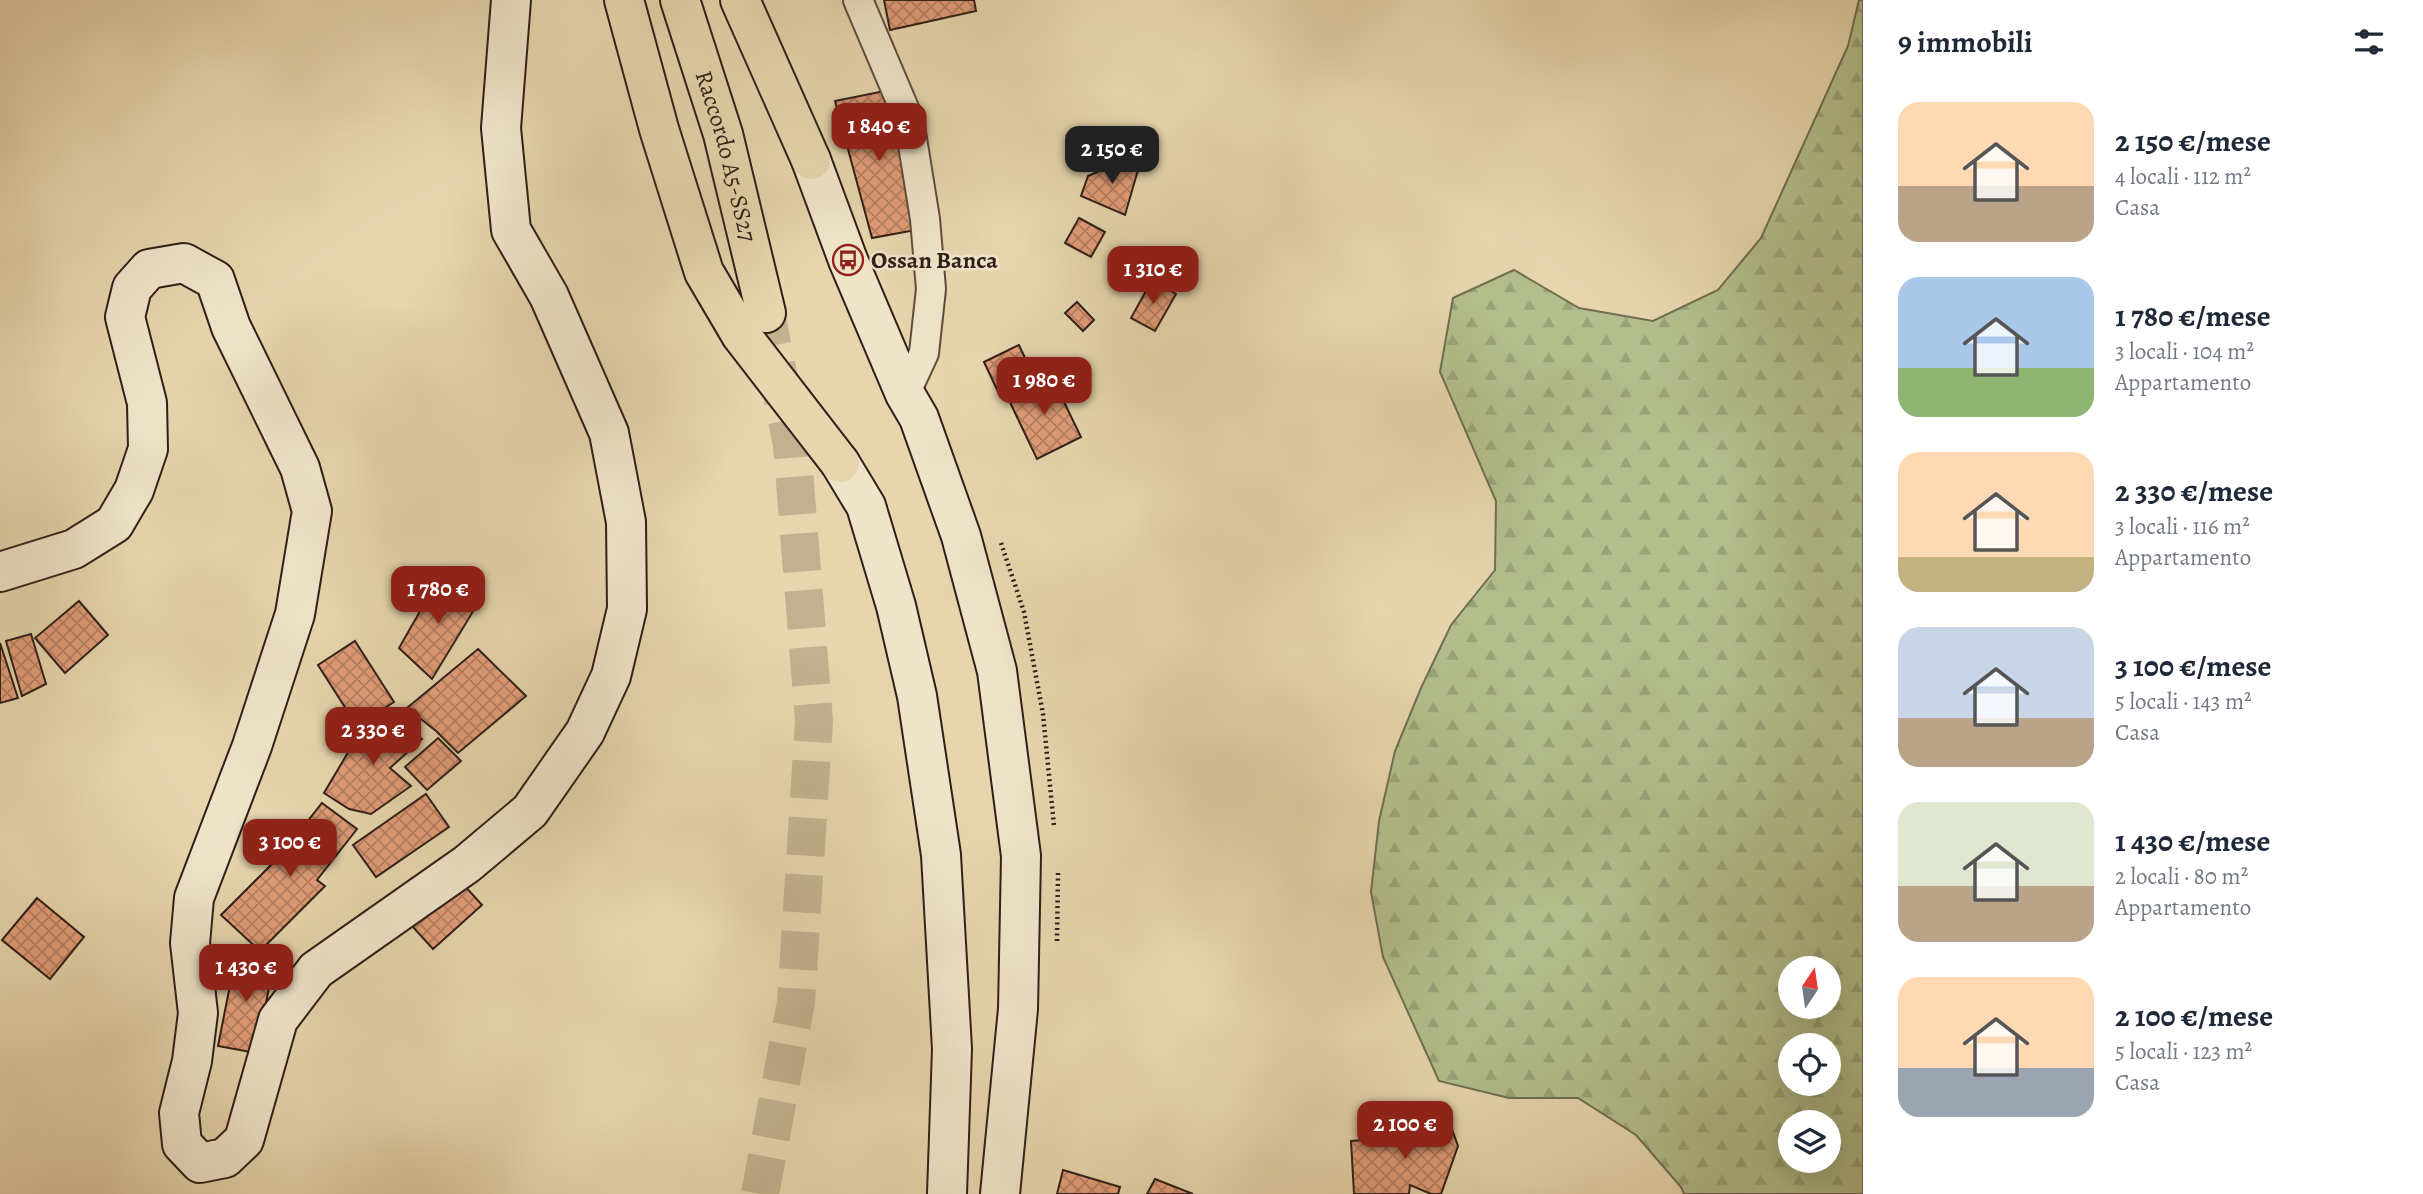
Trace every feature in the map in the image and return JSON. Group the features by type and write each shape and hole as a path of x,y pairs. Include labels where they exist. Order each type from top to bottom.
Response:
{"main road":[{"path":"624,0 659,129 704,272 741,335 840,463"},
{"name":"Raccordo A5-SS27","path":"680,0 723,134 766,313"},
{"path":"740,0 811,160"}],"street":[{"path":"0,572 74,550 114,524 134,490 148,449 147,403 125,317 132,288 149,269 184,263 215,280 231,327 300,468 312,511 295,614 252,746 194,898 190,943 198,1013 192,1061 179,1113 182,1144 200,1163 225,1158 244,1140 278,1020 316,970 467,864 530,811 585,732 611,676 627,609 626,522 609,433 549,296 511,230 501,128 511,0"},
{"path":"858,0 909,120 925,219 931,289 924,353 905,394"},
{"path":"811,160 848,260 905,394 919,418 961,536 997,671 1021,856 1018,1009 1000,1194"},
{"path":"840,463 866,506 896,606 917,696 939,841 952,1049 947,1194"}],"green space":[{"path":"1859,0 1863,0 1863,1194 1684,1194 1636,1135 1578,1098 1509,1098 1439,1081 1383,957 1371,892 1379,821 1395,751 1451,625 1495,570 1496,501 1440,372 1453,298 1514,270 1579,308 1653,321 1718,290 1761,238 1848,46"}],"building":[{"path":"884,0 974,0 976,11 890,30"},
{"path":"890,90 921,229 872,238 835,101"},
{"path":"1127,159 1138,170 1125,215 1081,196 1088,176"},
{"path":"1079,218 1105,232 1091,257 1065,243"},
{"path":"1152,280 1176,294 1155,331 1131,318"},
{"path":"1077,302 1094,320 1083,331 1065,313"},
{"path":"1019,345 1035,380 1000,396 984,362"},
{"path":"1051,375 1081,437 1037,459 1007,396"},
{"path":"439,578 480,600 432,679 399,648"},
{"path":"79,601 108,635 65,673 35,638"},
{"path":"31,634 46,684 22,696 6,641"},
{"path":"355,641 394,702 357,726 318,665"},
{"path":"0,643 18,698 0,703"},
{"path":"478,649 526,696 458,753 407,708"},
{"path":"390,712 422,739 390,768 411,786 371,814 349,809 324,793 353,744"},
{"path":"438,738 461,761 427,790 405,767"},
{"path":"426,794 449,827 376,877 353,845"},
{"path":"322,803 357,829 317,880 325,886 260,951 221,915 281,855"},
{"path":"462,883 482,905 433,949 413,927"},
{"path":"37,898 84,937 50,979 2,940"},
{"path":"236,955 274,963 256,1053 218,1046"},
{"path":"1449,1121 1458,1146 1441,1194 1431,1194 1410,1185 1409,1194 1354,1194 1351,1141 1405,1137 1404,1126"},
{"path":"1063,1170 1120,1187 1118,1194 1057,1194"},
{"path":"1155,1179 1193,1194 1147,1194"}],"tunnel":[{"path":"760,1194 796,1002 814,721 792,445 766,313"}],"place":[{"name":"Ossan Banca","path":"848,260"}]}
